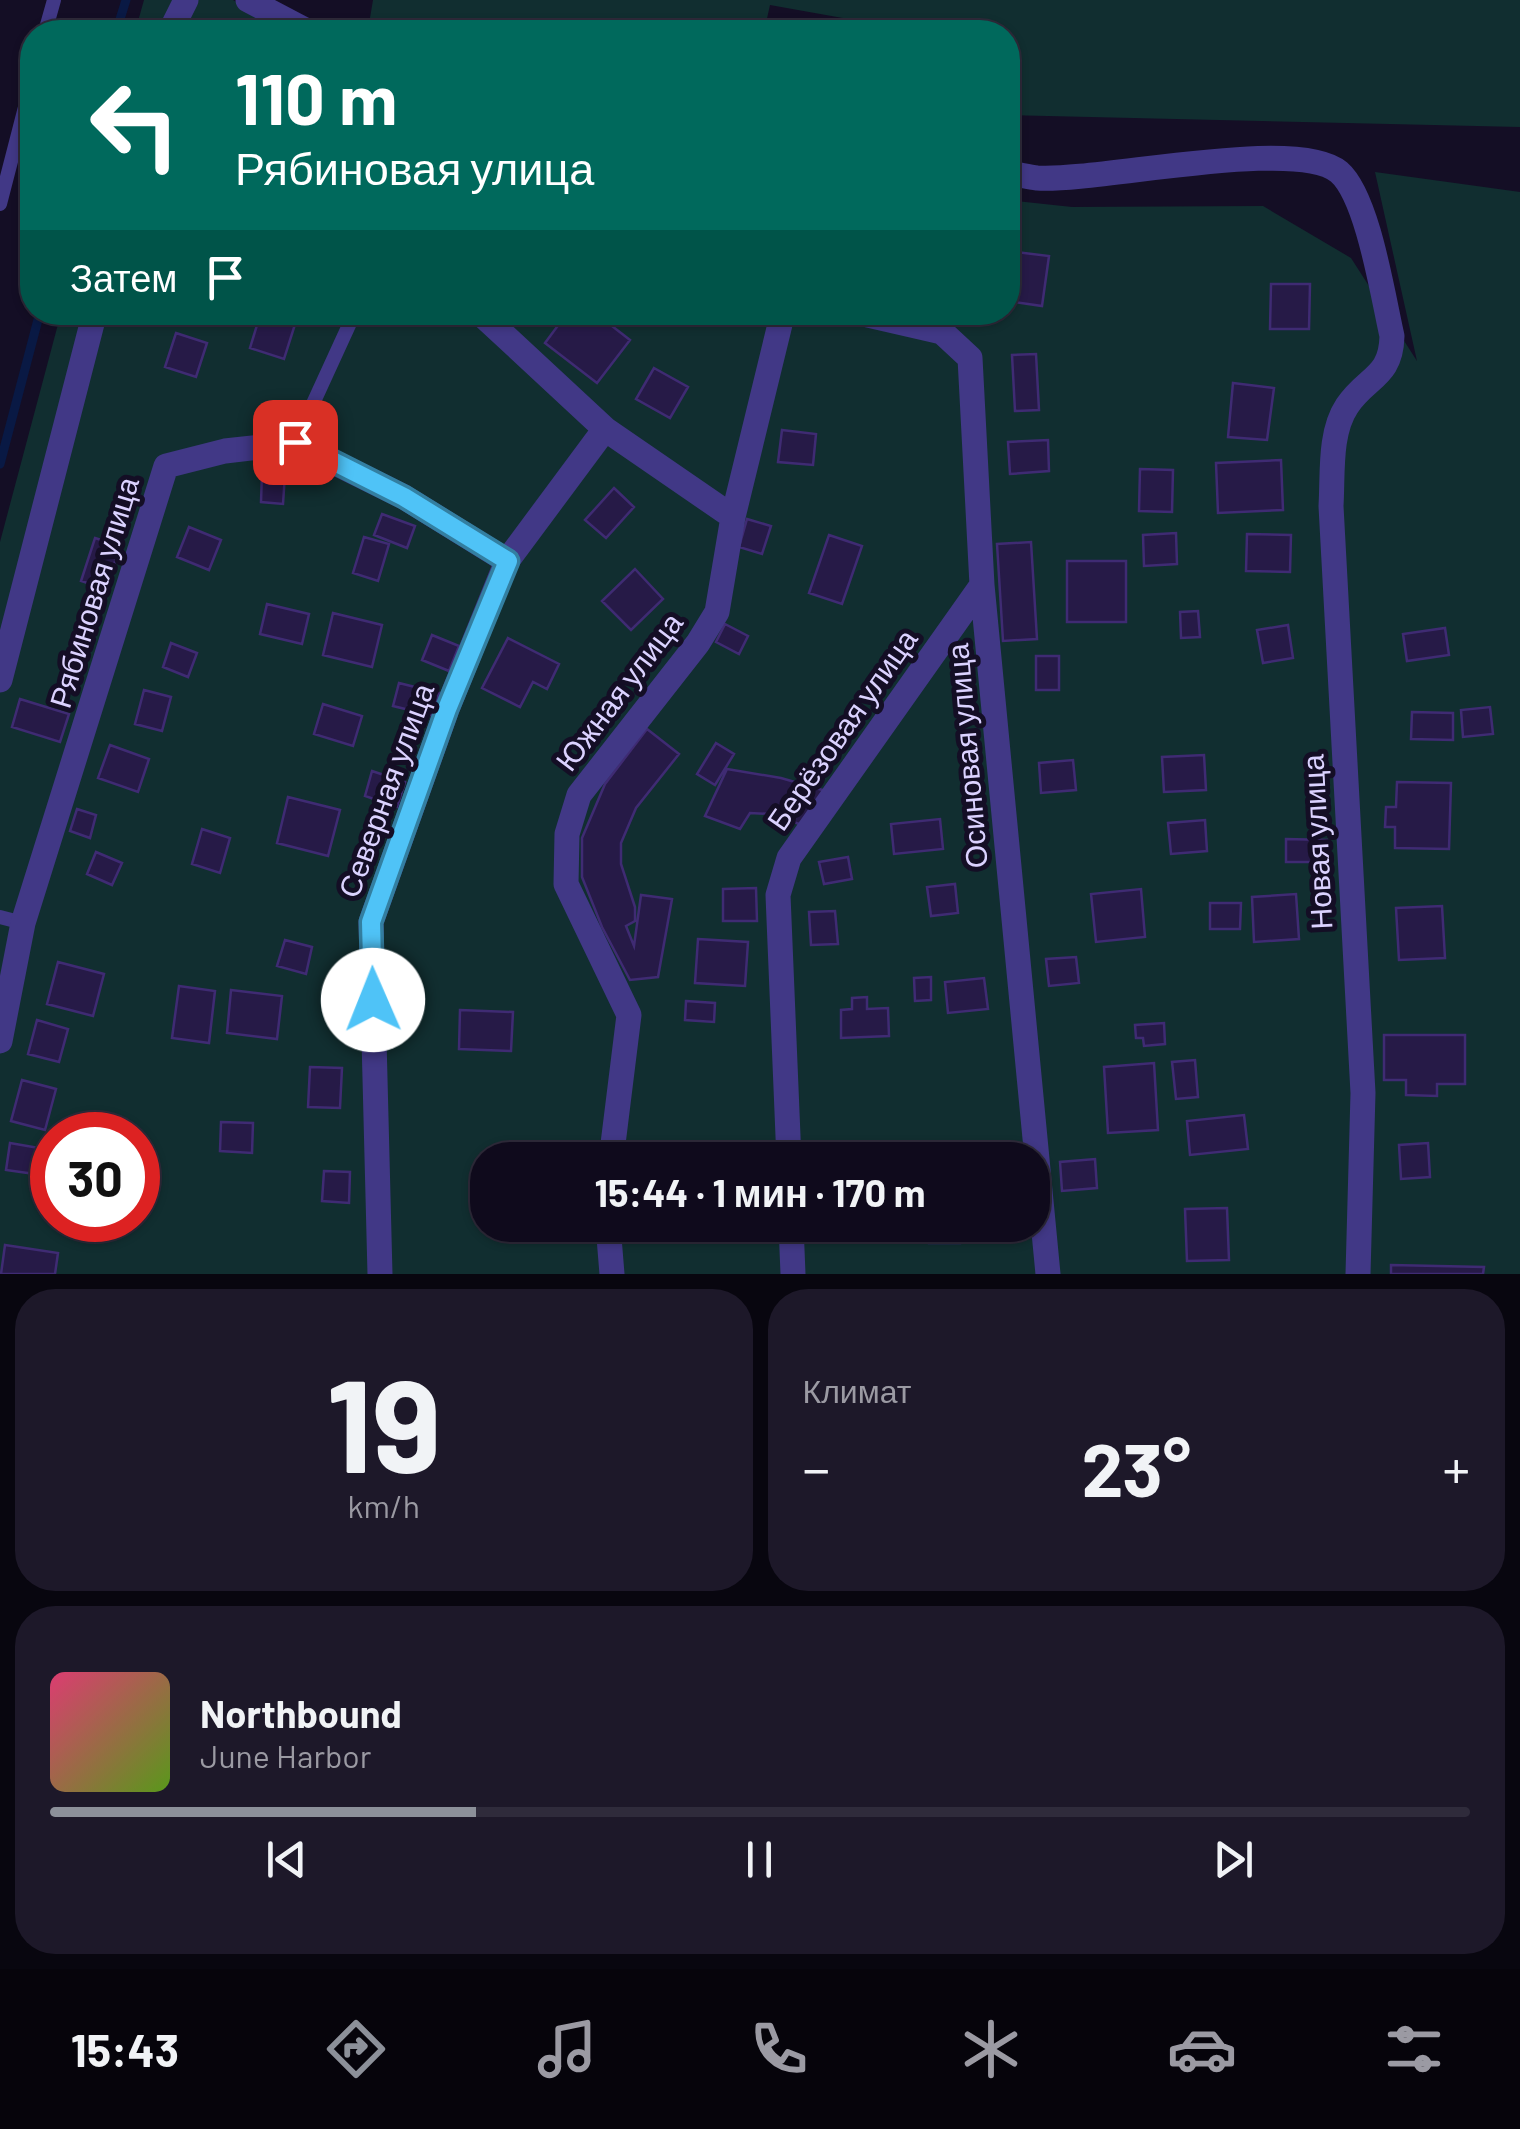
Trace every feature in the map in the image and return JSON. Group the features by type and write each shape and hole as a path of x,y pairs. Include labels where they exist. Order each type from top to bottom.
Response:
{"street":[{"path":"248,0 286,20"},
{"name":"Новая улица","path":"1020,174 1038,178 1219,160 1297,159 1338,170 1362,210 1392,336 1392,353 1385,368 1346,407 1335,437 1331,506 1363,1093 1358,1274"},
{"path":"0,680 92,325"},
{"path":"493,325 605,429 732,517"},
{"name":"Южная улица","path":"613,1142 629,1016 566,884 567,834 580,795 698,643 716,612 732,517 781,325"},
{"name":"Осиновая улица","path":"912,325 942,332 970,358 982,585 1048,1274"},
{"name":"Северная улица","path":"380,1274 371,922 447,709 508,561 605,429"},
{"path":"295,442 404,497 508,561"},
{"name":"Рябиновая улица","path":"0,1041 12,920 166,466 295,442"},
{"name":"Берёзовая улица","path":"787,1142 778,895 790,858 982,585"},
{"path":"609,1242 612,1274"},
{"path":"792,1242 793,1274"}],"lane":[{"path":"0,204 20,126"},
{"path":"295,442 349,325"}],"green space":[{"path":"144,0 233,0 268,20 138,20"},
{"path":"373,0 1520,0 1520,127 1020,115 1020,20 854,20 770,5 767,20 370,20"},
{"path":"1375,172 1520,192 1520,1274 0,1274 0,542 58,325 1020,325 1020,201 1072,207 1263,206 1351,258 1417,361"}],"building":[{"path":"1020,252 1049,256 1042,306 1020,303"},
{"path":"1271,284 1310,284 1309,329 1270,329"},
{"path":"257,325 295,325 284,359 250,348"},
{"path":"558,325 611,325 630,340 597,383 545,343"},
{"path":"176,333 207,343 196,377 165,367"},
{"path":"1036,354 1039,410 1015,411 1012,355"},
{"path":"654,368 688,387 670,418 636,399"},
{"path":"1233,383 1274,388 1267,440 1228,437"},
{"path":"782,430 816,434 813,465 778,462"},
{"path":"1048,440 1049,471 1010,474 1008,442"},
{"path":"1281,460 1283,510 1218,513 1216,463"},
{"path":"1140,469 1173,470 1172,512 1139,511"},
{"path":"262,473 285,474 283,504 261,502"},
{"path":"614,488 634,507 606,538 585,520"},
{"path":"382,514 415,526 407,548 374,535"},
{"path":"747,519 771,526 762,554 739,547"},
{"path":"189,527 221,540 209,570 177,557"},
{"path":"1176,533 1177,564 1144,566 1143,535"},
{"path":"1247,534 1291,535 1290,572 1246,571"},
{"path":"829,535 862,546 842,604 809,593"},
{"path":"364,537 389,544 378,581 353,573"},
{"path":"95,538 120,546 106,589 81,581"},
{"path":"1031,542 1037,639 1003,641 997,544"},
{"path":"1067,561 1126,561 1126,622 1067,622"},
{"path":"635,569 663,599 631,630 602,601"},
{"path":"267,604 309,614 302,644 260,634"},
{"path":"1198,611 1200,637 1181,638 1180,612"},
{"path":"333,613 382,625 372,667 323,655"},
{"path":"725,624 748,636 739,654 716,642"},
{"path":"1288,625 1293,658 1263,663 1257,630"},
{"path":"1445,628 1449,655 1407,661 1403,634"},
{"path":"432,635 459,646 449,671 422,660"},
{"path":"508,638 559,664 547,689 533,682 520,707 482,688"},
{"path":"171,643 197,653 188,677 163,667"},
{"path":"1036,656 1059,656 1059,690 1036,690"},
{"path":"399,683 439,693 434,716 393,706"},
{"path":"144,690 171,697 162,731 135,724"},
{"path":"20,699 69,714 60,742 12,727"},
{"path":"323,704 362,716 353,746 314,734"},
{"path":"1490,707 1493,734 1463,737 1461,710"},
{"path":"1412,712 1453,713 1453,740 1411,739"},
{"path":"647,729 679,754 636,808 621,843 621,864 635,907 635,921 626,926 634,946 641,895 672,899 658,977 630,980 582,877 582,838 605,784"},
{"path":"716,743 734,754 715,785 697,774"},
{"path":"110,745 149,759 138,792 98,778"},
{"path":"1204,755 1206,790 1164,792 1162,757"},
{"path":"1073,760 1076,790 1041,793 1039,763"},
{"path":"727,769 826,791 802,825 771,814 750,813 740,829 705,816"},
{"path":"372,771 405,782 397,807 365,796"},
{"path":"1397,782 1451,783 1449,849 1395,848 1395,827 1385,827 1386,807 1396,807"},
{"path":"288,797 340,810 328,856 277,843"},
{"path":"77,809 96,815 90,838 70,831"},
{"path":"940,819 943,849 894,854 891,824"},
{"path":"1205,820 1207,851 1171,854 1168,823"},
{"path":"202,829 230,838 220,873 192,864"},
{"path":"1286,839 1327,840 1327,862 1286,862"},
{"path":"96,852 122,863 112,885 87,874"},
{"path":"848,857 852,879 824,884 819,862"},
{"path":"955,884 958,913 931,916 927,887"},
{"path":"756,888 757,921 723,921 723,889"},
{"path":"1141,889 1145,937 1096,942 1091,894"},
{"path":"1296,894 1299,939 1254,942 1252,897"},
{"path":"1210,903 1241,903 1240,929 1210,929"},
{"path":"1442,906 1445,958 1399,960 1396,908"},
{"path":"835,911 838,944 811,945 809,912"},
{"path":"698,939 748,942 745,986 695,983"},
{"path":"285,940 312,947 306,974 277,966"},
{"path":"1076,957 1079,983 1049,986 1046,959"},
{"path":"58,962 104,974 93,1016 47,1004"},
{"path":"931,977 931,1000 915,1001 914,978"},
{"path":"984,978 988,1009 948,1013 945,982"},
{"path":"179,986 215,991 209,1043 172,1038"},
{"path":"231,990 282,996 277,1039 227,1033"},
{"path":"867,997 867,1009 888,1008 889,1036 841,1038 841,1010 852,1009 852,998"},
{"path":"686,1001 715,1003 714,1022 685,1020"},
{"path":"460,1010 513,1012 511,1051 459,1049"},
{"path":"37,1020 68,1029 59,1062 28,1054"},
{"path":"1164,1023 1165,1044 1144,1046 1143,1038 1136,1038 1135,1025"},
{"path":"1384,1035 1465,1035 1465,1084 1437,1084 1437,1096 1406,1095 1406,1080 1384,1080"},
{"path":"1195,1060 1198,1097 1176,1099 1172,1062"},
{"path":"1154,1063 1158,1130 1108,1133 1104,1067"},
{"path":"310,1067 342,1068 340,1108 308,1107"},
{"path":"22,1080 56,1089 50,1112 30,1112 30,1126 11,1121"},
{"path":"1244,1115 1248,1149 1190,1155 1187,1121"},
{"path":"221,1122 253,1123 252,1153 220,1151"},
{"path":"10,1143 30,1146 30,1173 6,1170"},
{"path":"1428,1143 1430,1177 1401,1179 1399,1145"},
{"path":"1095,1159 1097,1188 1062,1191 1060,1162"},
{"path":"324,1171 350,1172 349,1203 322,1201"},
{"path":"1227,1208 1229,1260 1187,1261 1185,1209"},
{"path":"5,1245 58,1253 55,1274 1,1274"},
{"path":"1391,1265 1484,1267 1483,1274 1391,1274"}],"waterway":[{"path":"120,20 126,0"},
{"path":"0,464 37,325"}],"route":[{"path":"295,442 404,497 508,561 447,709 371,922 373,1000"}]}
